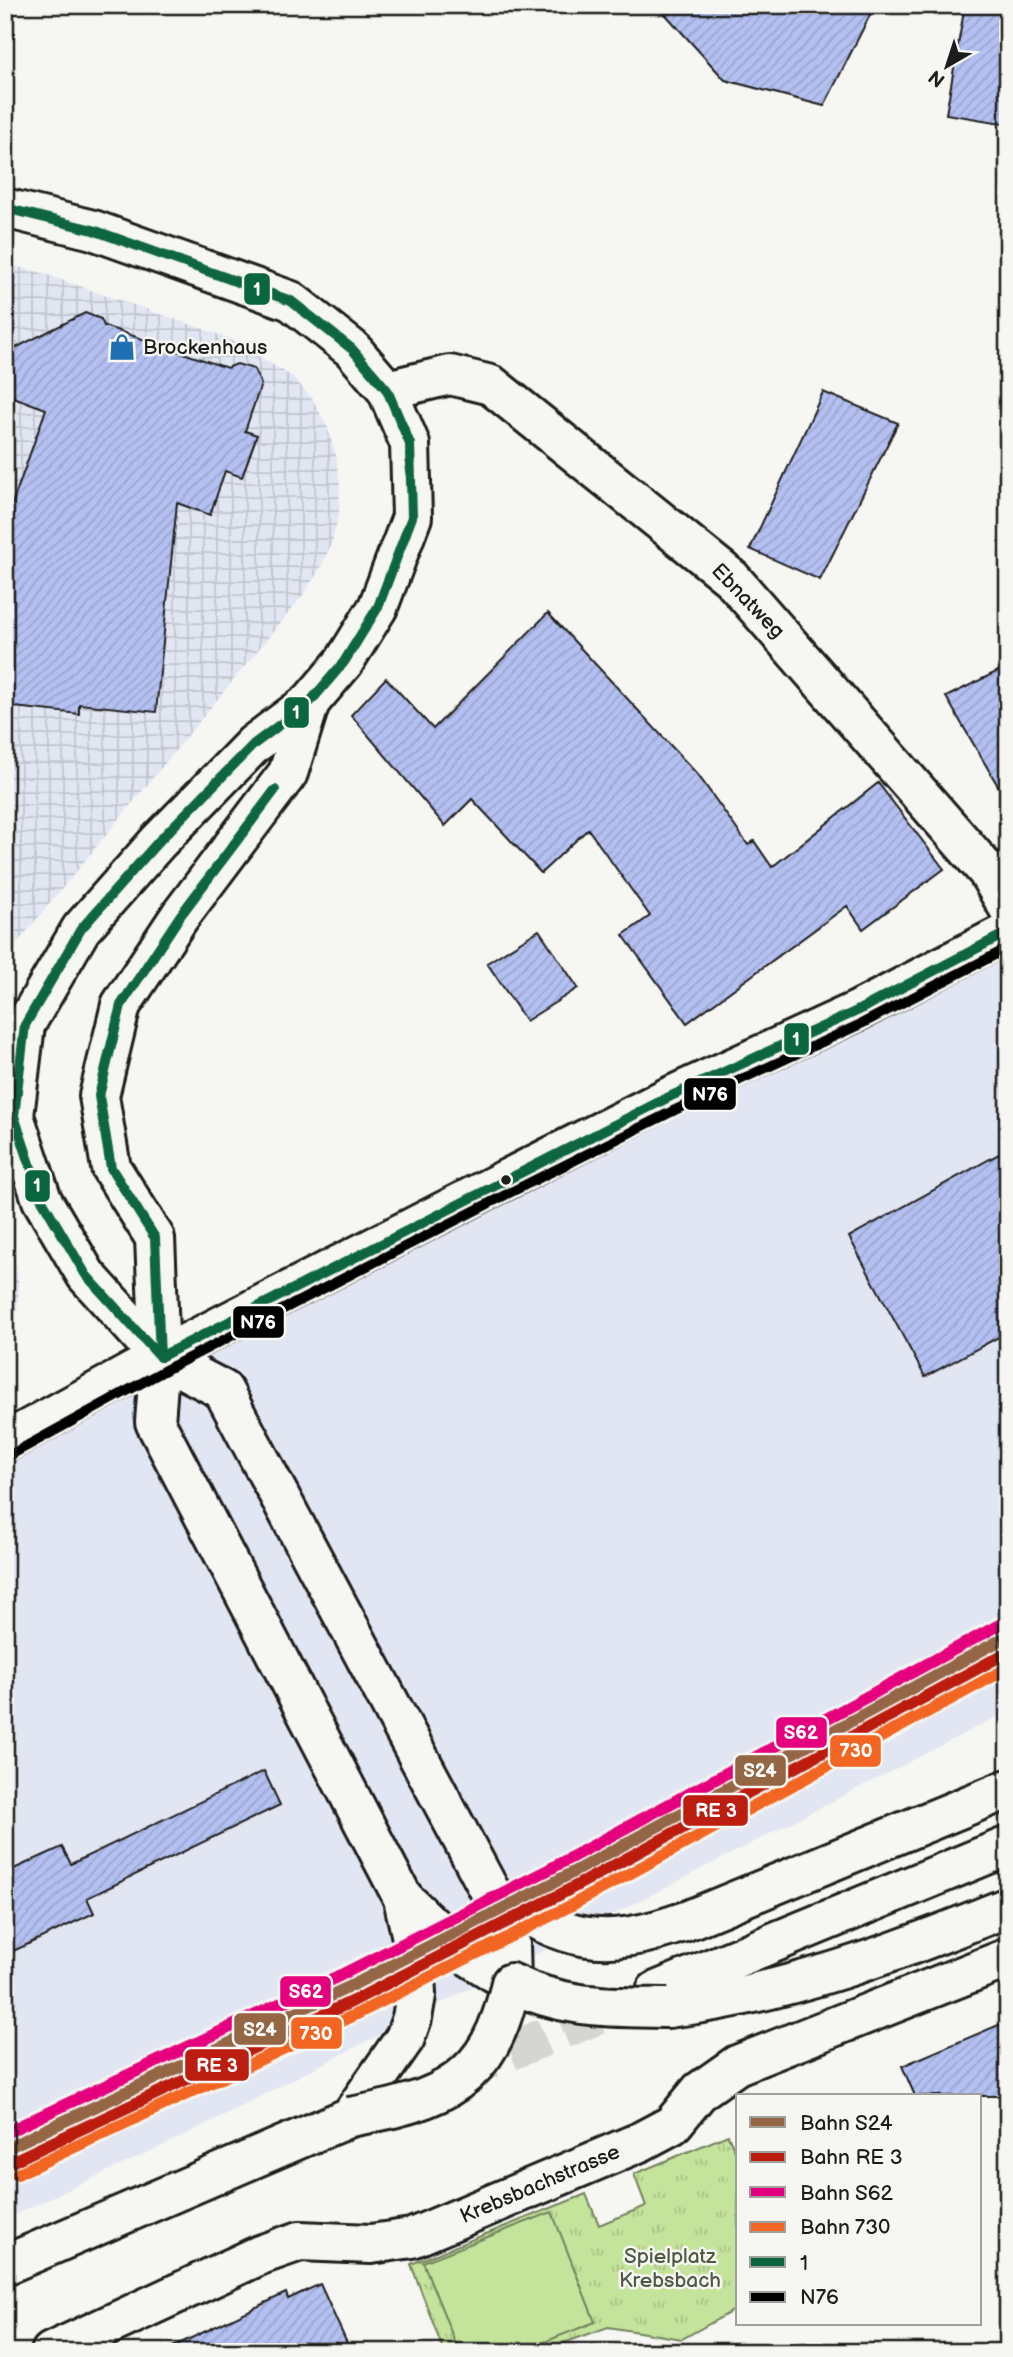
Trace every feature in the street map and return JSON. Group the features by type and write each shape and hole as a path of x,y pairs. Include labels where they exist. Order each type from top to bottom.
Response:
{"main road":[{"path":"5,208 93,230 292,301 352,349 387,390 410,444 412,517 378,607 344,662 310,702 254,744 158,842 81,929 25,1025 14,1116 42,1200 86,1275 159,1357 223,1390 492,1895 510,1942 511,1983 504,2014 497,2030 475,2065 457,2084 409,2106 350,2118 5,2265"},
{"name":"Ebnatweg","path":"387,390 450,375 491,385 732,578 998,864 1008,907"},
{"path":"310,702 288,773 180,916 121,1005 99,1096 111,1168 155,1238 159,1357 155,1422 402,1898 416,1972 412,2018 405,2038 350,2118"},
{"path":"5,1442 159,1357 657,1103 857,1011 1008,932"},
{"path":"492,1895 564,1933 587,1939 631,1937 686,1921 1008,1789"},
{"path":"656,1991 1008,1846"},
{"path":"402,1898 454,1947 511,1983 538,1996 591,2007 668,2008 713,2002 846,1968 1008,1907"},
{"name":"Krebsbachstrasse","path":"51,2352 260,2255 300,2241 372,2244 412,2238 640,2142 672,2125 700,2091 737,2065 1008,1958"}],"shaded area":[{"path":"5,264 39,272 226,337 293,377 313,400 327,426 336,455 340,484 339,513 332,542 320,569 304,594 5,958"},
{"path":"1008,932 1008,1711 179,2138 5,2219 5,1442"},
{"path":"5,1233 16,1263 19,1291 16,1318 5,1348"}],"green space":[{"name":"Spielplatz Krebsbach","path":"728,2135 736,2153 736,2309 682,2339 608,2327 539,2352 444,2352 411,2264 586,2194 599,2225 646,2206 634,2174"},
{"path":"552,2212 595,2322 519,2352 459,2352 423,2262"}],"building":[{"path":"657,5 875,5 824,106 725,80"},
{"path":"965,5 1008,5 1008,124 946,114"},
{"path":"85,313 101,319 104,326 227,368 237,364 254,369 261,384 245,431 257,435 242,477 225,471 210,515 177,503 156,712 79,704 79,714 5,706 5,524 46,409 5,394 5,353"},
{"path":"823,392 898,423 820,580 750,549"},
{"path":"548,613 698,775 748,845 754,841 772,867 878,783 944,869 863,929 847,906 687,1023 623,935 650,916 588,829 541,873 472,799 445,826 351,715 386,678 433,729"},
{"path":"1008,666 1008,803 946,697"},
{"path":"539,930 578,988 526,1021 487,963"},
{"path":"1008,1149 1008,1332 925,1377 849,1237"},
{"path":"264,1771 280,1805 87,1898 94,1913 5,1955 5,1873 62,1847 71,1864"},
{"path":"1008,2021 1008,2096 914,2094 902,2066"},
{"path":"320,2284 351,2352 162,2352 286,2293 288,2299"}],"tunnel":[{"path":"457,2073 628,2003"}],"rail line":[{"name":"S62","path":"5,2133 341,1975 548,1870 1001,1624"},
{"name":"S24","path":"5,2149 347,1988 555,1882 1008,1636"},
{"name":"730","path":"17,2174 359,2013 568,1907 1008,1668"}],"transit line":[{"name":"1","path":"5,208 93,230 291,301 352,349 387,390 410,444 412,517 378,607 344,662 310,702 254,744 158,842 81,929 25,1025 14,1116 42,1200 86,1275 160,1357"},
{"name":"1","path":"160,1357 155,1238 111,1168 99,1096 121,1005 180,916 275,790"},
{"name":"1","path":"160,1357 669,1097 857,1011 1008,932"},
{"name":"N76","path":"12,1454 167,1369 511,1192 675,1110 863,1023 1008,948"},
{"path":"11,2162 353,2001 561,1894 1008,1652"}],"place":[{"name":"Brockenhaus","path":"122,347"}]}
